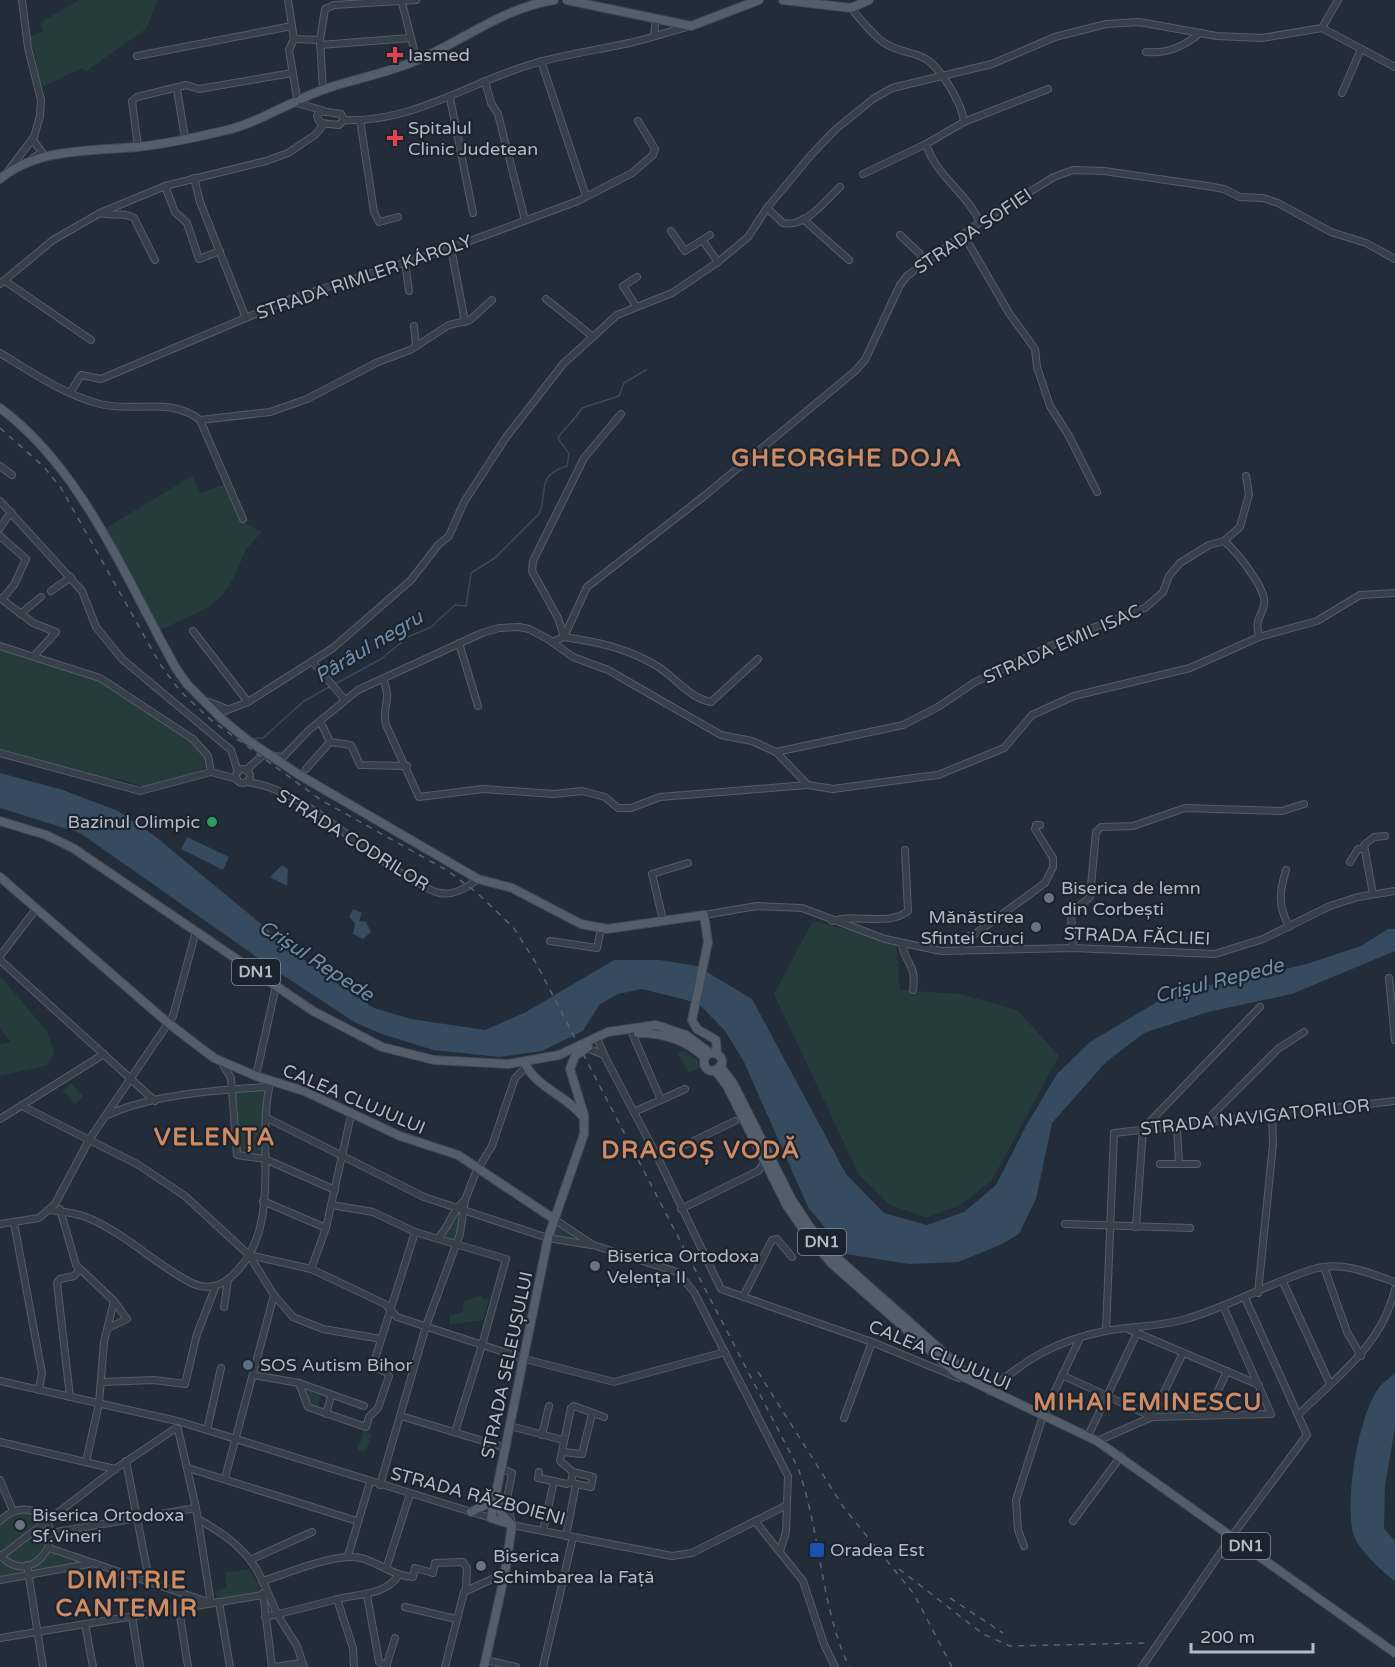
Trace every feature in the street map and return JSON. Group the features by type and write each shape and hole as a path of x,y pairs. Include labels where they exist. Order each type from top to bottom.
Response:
{"main road":[{"path":"2,178 21,163 87,149 138,147 231,130 323,90 417,61 485,23 531,3 554,0"},
{"path":"567,0 691,26 759,0"},
{"path":"783,0 851,8 869,0"},
{"path":"2,178 45,159"},
{"name":"STRADA FĂCLIEI","path":"0,408 36,438 71,481 177,670 219,717 246,739 478,879 512,888 581,924 601,929 704,915"},
{"name":"DN1","path":"0,821 46,835 73,848 276,986 362,1038 409,1056 474,1064 528,1064 576,1049 608,1032 656,1025 686,1035 722,1061 718,1068"},
{"name":"CALEA CLUJULUI","path":"0,877 168,1023 222,1063 270,1083 304,1090 400,1137 458,1155 554,1219"},
{"path":"704,915 708,942 692,1010 693,1024 716,1040 710,1053"},
{"name":"DN1","path":"554,1219 580,1148 584,1119 570,1069 575,1056 598,1040 632,1033 666,1036 710,1053"},
{"name":"DN1","path":"710,1053 705,1066 718,1068 733,1083 792,1200 814,1233 834,1255 926,1342 931,1351 957,1374 971,1382"},
{"path":"528,1064 541,1085 578,1110 584,1119"},
{"name":"DN1","path":"718,1068 787,1206 831,1263 960,1368 971,1382"},
{"name":"STRADA SELEUȘULUI","path":"491,1518 548,1238 554,1219"},
{"path":"931,1351 937,1350 954,1366 960,1368"},
{"name":"CALEA CLUJULUI","path":"971,1382 1088,1436 1121,1456 1395,1653"},
{"path":"471,1512 489,1502 495,1494"},
{"path":"485,1664 505,1573 512,1525 500,1510 495,1494"},
{"name":"STRADA RĂZBOIENI","path":"491,1518 512,1525"}],"street":[{"path":"21,163 40,116 41,100 28,48 22,0"},
{"path":"288,0 294,39 289,50 298,101 319,118 342,125 427,107 485,81 542,61 691,26"},
{"path":"323,90 320,43 323,14 328,7 402,3 416,0"},
{"path":"1322,28 1338,0"},
{"path":"402,3 417,61"},
{"path":"851,8 882,42 898,51 928,60 943,76 964,122"},
{"path":"654,36 656,18"},
{"path":"219,717 314,664 411,579 438,545 449,536 464,502 507,436 563,364 617,315 672,293 718,262 748,237 767,208 836,129 873,99 892,88 992,64 1055,37 1106,24 1139,22 1200,33 1262,38 1322,28 1395,68"},
{"path":"137,56 292,26"},
{"path":"1146,52 1159,53 1189,43 1200,33"},
{"path":"294,39 320,43 410,38"},
{"path":"1342,93 1361,49"},
{"path":"542,61 586,196"},
{"path":"138,147 132,101 158,91 189,85 200,89 292,73"},
{"path":"485,81 491,103 498,114 525,220"},
{"path":"177,89 185,138"},
{"path":"863,174 926,144 964,122 1047,89"},
{"path":"450,98 473,213"},
{"path":"319,118 340,114 342,125"},
{"path":"91,340 2,283 53,240 100,213 165,186 266,161 288,153 315,135 319,118"},
{"path":"360,120 374,212 379,222 398,218"},
{"name":"STRADA RIMLER KÁROLY","path":"70,393 81,375 97,379 105,378 293,298 451,248 586,196 632,173 655,152 638,121"},
{"path":"21,163 42,152 32,138"},
{"path":"926,144 937,169 966,198 980,222"},
{"name":"STRADA SOFIEI","path":"564,637 587,587 703,497 854,372 865,360 900,285 923,263 980,222 1054,177 1072,171 1104,171 1224,189 1240,197 1269,200 1331,231 1366,243 1395,259"},
{"path":"194,178 246,318"},
{"path":"165,186 175,212 187,223 199,259 220,251"},
{"path":"767,208 785,224 803,219 840,187"},
{"path":"100,213 111,216 130,215 134,218 155,260"},
{"path":"803,219 849,260"},
{"path":"671,231 685,251 710,235"},
{"path":"963,234 1009,313 1031,342 1050,406 1069,436 1096,492"},
{"path":"900,235 920,254 923,263"},
{"path":"703,241 718,262"},
{"path":"451,248 465,322"},
{"path":"405,261 409,291"},
{"path":"636,306 623,286 637,277"},
{"path":"546,299 592,336"},
{"path":"0,353 70,393 107,406 161,405 200,420 280,410 416,346 448,325 465,322 492,300"},
{"path":"414,326 416,346"},
{"path":"564,637 558,618 532,571 533,561 584,458 621,414"},
{"path":"200,420 243,519"},
{"path":"0,466 12,475"},
{"name":"STRADA EMIL ISAC","path":"776,752 903,725 938,708 975,682 1074,635 1145,608 1158,599 1169,576 1180,563 1209,545 1224,542 1240,527 1245,517 1249,494 1246,476"},
{"path":"0,501 82,591 96,627 107,643 122,659 231,750 236,762 244,772"},
{"path":"0,528 11,512"},
{"path":"0,536 26,559 14,585 1,598 33,623 56,632 34,656"},
{"path":"1224,542 1251,573 1264,595 1264,607 1257,618 1259,637"},
{"path":"51,591 71,577"},
{"path":"383,679 389,694 384,715 386,725 407,766 418,797 483,789 499,792 554,794 582,791 605,797 618,808 631,808 669,796 808,785 833,789 938,775 1004,748 1032,715 1074,696 1190,668 1259,637 1317,621 1360,595 1395,593"},
{"path":"21,614 41,597"},
{"path":"0,753 140,791 211,772 220,774 244,772 263,755 283,757 320,720 358,690 459,643 499,628 519,627 529,629 552,642 562,651 608,670 721,735 752,741 776,752 808,785"},
{"path":"193,631 248,702"},
{"path":"552,642 564,637 607,644 659,667 693,694 711,702 758,659"},
{"path":"459,643 478,706"},
{"path":"0,646 100,678 187,734 208,756 211,772"},
{"path":"314,664 345,700"},
{"path":"201,698 217,707 230,709"},
{"path":"320,720 330,742"},
{"path":"330,742 351,745 358,764 407,766"},
{"path":"303,772 330,742"},
{"name":"STRADA CODRILOR","path":"244,772 246,782 261,784"},
{"name":"STRADA CODRILOR","path":"244,772 261,784 299,801 388,867 439,893 457,891 478,879"},
{"path":"1073,948 1071,913 1086,904 1090,897 1096,832 1101,826 1133,826 1185,808 1282,811 1304,804"},
{"path":"961,951 963,938 975,934 1045,883 1050,875 1053,858 1035,830 1036,825 1040,825"},
{"path":"1373,894 1363,849 1364,845 1374,837 1385,836"},
{"path":"1350,862 1358,849 1363,849"},
{"path":"832,921 843,917 887,918 908,911 905,850"},
{"path":"663,920 652,874 688,863"},
{"path":"1286,870 1279,896 1280,909 1289,927"},
{"name":"STRADA FĂCLIEI","path":"704,915 757,906 808,909 832,921 902,944 936,950 1073,948 1215,954 1245,946 1330,906 1373,894 1395,891"},
{"path":"36,909 0,958 155,1101"},
{"path":"550,941 597,948 601,929"},
{"path":"0,1224 39,1218 55,1207 89,1140 173,1016 195,931"},
{"path":"902,944 904,953 915,970 913,990"},
{"path":"1389,978 1395,1040"},
{"path":"256,1076 276,986"},
{"path":"1136,1227 1143,1129 1260,1007"},
{"path":"1204,1123 1279,1048 1304,1032"},
{"path":"632,1033 661,1100"},
{"path":"598,1040 658,1158 681,1209 758,1171 765,1162"},
{"path":"587,1048 604,1055"},
{"path":"0,1119 104,1054"},
{"path":"222,1063 231,1078 237,1155 266,1159 335,1190"},
{"path":"380,1485 426,1326 458,1243 465,1200 479,1167 492,1146 515,1078 528,1064"},
{"path":"231,1078 245,1072"},
{"path":"55,1207 86,1217 113,1231 193,1284 214,1287 228,1280 249,1255 255,1242 263,1201 270,1083 155,1101 106,1116"},
{"path":"634,1112 685,1089"},
{"name":"STRADA NAVIGATORILOR","path":"1108,1226 1114,1133 1395,1101"},
{"path":"22,1106 137,1164 185,1196 249,1255 284,1308 302,1322 323,1329 381,1339"},
{"path":"658,1158 735,1121 739,1117 739,1110"},
{"path":"311,1269 332,1205 351,1115"},
{"path":"1258,1293 1273,1144 1272,1115"},
{"path":"267,1118 424,1197 548,1238 593,1245"},
{"path":"735,1121 745,1123"},
{"path":"1177,1127 1179,1164"},
{"path":"1160,1164 1197,1164"},
{"path":"758,1171 770,1171"},
{"path":"438,1238 450,1223 456,1207 465,1200"},
{"path":"263,1201 326,1228"},
{"path":"332,1205 373,1212 415,1232 506,1259 482,1346 454,1432"},
{"path":"55,1207 73,1260 79,1270 114,1301 127,1319 108,1328"},
{"name":"CALEA CLUJULUI","path":"681,1209 720,1289 872,1342 971,1382"},
{"name":"CALEA CLUJULUI","path":"554,1219 593,1245 677,1272 699,1300 783,1462 788,1482 785,1506 786,1533 780,1551"},
{"path":"14,1223 42,1373 39,1390"},
{"path":"1065,1224 1190,1228"},
{"path":"1106,1331 1108,1226"},
{"path":"299,1383 308,1407 366,1427 369,1417 378,1408 388,1376 386,1372 374,1366 415,1232"},
{"path":"572,1242 574,1232"},
{"path":"743,1297 772,1240 777,1239 792,1257"},
{"path":"249,1255 311,1269 391,1308 397,1317 525,1359 614,1382 725,1352"},
{"path":"988,1391 1025,1360 1080,1337 1106,1331 1159,1326 1223,1306 1324,1267 1337,1265 1362,1270 1395,1282"},
{"path":"1324,1267 1347,1332 1361,1356"},
{"path":"70,1397 57,1282 60,1279 74,1276 79,1270"},
{"path":"224,1307 228,1280"},
{"path":"1283,1282 1330,1384"},
{"path":"102,1382 154,1380 185,1384 197,1334 214,1287"},
{"path":"1299,1414 1361,1356 1380,1330 1395,1289"},
{"path":"225,1478 274,1295"},
{"path":"1142,1667 1232,1536 1307,1435 1245,1298"},
{"path":"86,1462 99,1403 108,1328 114,1301"},
{"path":"1097,1441 1152,1418 1271,1414 1223,1306"},
{"path":"1128,1329 1259,1385"},
{"path":"1088,1436 1137,1333"},
{"path":"1024,1546 1018,1530 1016,1500 1043,1416 1080,1337"},
{"path":"844,1418 872,1342"},
{"path":"924,1363 931,1351"},
{"path":"1152,1418 1183,1353"},
{"path":"207,1430 222,1368"},
{"path":"1207,1415 1227,1371"},
{"path":"253,1375 299,1383 364,1406"},
{"path":"1062,1375 1152,1418"},
{"name":"STRADA RĂZBOIENI","path":"0,1381 99,1403 157,1418 178,1426 207,1430 491,1518"},
{"path":"327,1414 331,1396"},
{"path":"542,1435 549,1406"},
{"path":"539,1473 538,1478 567,1485 574,1483 591,1487 593,1477 573,1472 560,1461 563,1440 572,1406 604,1417"},
{"path":"562,1452 582,1454 592,1414"},
{"path":"401,1416 506,1448"},
{"path":"0,1519 13,1511 31,1511 46,1522 50,1533 49,1548 39,1560 27,1565 14,1564 0,1556 46,1522 115,1469 178,1426 196,1508 211,1603"},
{"path":"510,1426 563,1440"},
{"path":"0,1442 115,1469"},
{"path":"1073,1521 1121,1456"},
{"path":"126,1461 149,1580"},
{"path":"188,1468 357,1521"},
{"path":"500,1468 512,1472 507,1499 512,1525"},
{"path":"566,1536 574,1483 573,1472"},
{"path":"0,1480 13,1511"},
{"path":"348,1556 370,1482"},
{"path":"543,1531 554,1482"},
{"path":"386,1569 410,1494"},
{"name":"STRADA RĂZBOIENI","path":"512,1525 683,1556 785,1506"},
{"path":"50,1533 196,1508"},
{"path":"198,1519 234,1542 250,1560 263,1581 277,1614 295,1640 303,1665 273,1667 265,1617 263,1581"},
{"path":"755,1521 803,1581 824,1644 836,1667"},
{"path":"250,1560 312,1532"},
{"path":"543,1667 573,1537"},
{"path":"49,1548 149,1580 211,1603"},
{"path":"263,1581 348,1556 373,1562 398,1576 413,1577 415,1568 433,1573 435,1563 463,1562 467,1568 466,1588 462,1595 445,1667"},
{"path":"0,1580 97,1563"},
{"path":"27,1565 43,1667"},
{"path":"466,1588 505,1573"},
{"path":"265,1617 337,1599 368,1594 391,1583 398,1576"},
{"path":"368,1594 379,1662 386,1666 395,1638"},
{"path":"0,1638 263,1595"},
{"path":"337,1599 353,1648 354,1667"},
{"path":"219,1602 230,1667"},
{"path":"405,1607 456,1618"},
{"path":"179,1609 188,1667"},
{"path":"132,1617 140,1667"},
{"path":"85,1624 93,1667"},
{"path":"485,1664 516,1667"}],"green space":[{"path":"79,0 158,0 146,29 86,71 82,68 42,87 30,37 43,31 40,23"},
{"path":"192,476 201,493 227,483 242,521 262,532 246,549 234,578 222,596 205,609 156,632 101,531"},
{"path":"0,648 96,680 186,736 204,751 209,767 147,788 119,779 92,778 0,752"},
{"path":"813,921 896,942 900,990 960,994 1017,1010 1059,1056 992,1180 962,1204 927,1218 890,1205 859,1175 774,994"},
{"path":"0,976 47,1031 54,1052 48,1065 0,1076 0,1044 11,1042 0,1028"},
{"path":"684,1051 698,1060 700,1068 689,1073 678,1054"},
{"path":"71,1083 83,1096 75,1104 63,1091"},
{"path":"262,1088 266,1091 264,1156 239,1153 234,1092"},
{"path":"456,1207 465,1210 457,1243 438,1238"},
{"path":"554,1219 574,1232 572,1242 548,1238"},
{"path":"481,1296 482,1299 489,1299 483,1320 449,1325 450,1315 463,1312 464,1301"},
{"path":"302,1385 315,1394 321,1393 318,1405 322,1407 306,1400"},
{"path":"364,1431 372,1434 367,1449 363,1451 358,1450 357,1446 362,1440"},
{"path":"23,1509 46,1522 49,1548 97,1563 0,1580 0,1563 5,1560 0,1554 0,1521"},
{"path":"249,1569 259,1586 258,1593 220,1600 217,1598 215,1591 227,1588 225,1573"}],"water":[{"path":"0,773 63,790 118,811 156,837 313,967 374,1008 411,1019 485,1030 526,1012 614,960 660,960 697,966 752,999 846,1174 884,1213 927,1225 964,1212 996,1185 1026,1126 1057,1074 1090,1042 1177,990 1242,980 1310,963 1361,946 1388,929 1395,929 1395,951 1292,994 1208,1012 1144,1033 1106,1062 1052,1123 1036,1199 1019,1234 1000,1245 958,1262 909,1264 846,1254 808,1207 744,1062 725,1031 698,1003 642,989 618,994 599,1005 583,1031 542,1051 500,1057 433,1050 382,1034 356,1023 278,972 80,833 0,808"},
{"path":"187,837 229,857 223,870 181,849"},
{"path":"282,865 288,869 287,886 270,877"},
{"path":"353,909 362,913 359,921 366,922 371,932 363,939 353,934 355,923 349,917"},
{"path":"1395,1373 1395,1428 1385,1485 1384,1529 1395,1541 1395,1581 1371,1559 1355,1539 1351,1518 1351,1500 1355,1459 1365,1419 1378,1389"}],"waterway":[{"name":"Pârâul negru","path":"335,684 381,659 408,637 431,627 455,605 466,606 471,573 495,558 539,514 546,480 557,470 567,466 569,454 558,438 561,434 582,408 619,396 624,383 646,370"},
{"name":"Pârâul negru","path":"251,739 263,738 304,701 331,686"}],"railway":[{"path":"0,428 44,467 61,488 160,664 180,691 211,720 321,800 448,871 476,892 513,927 536,963 798,1468 812,1518 832,1618 849,1667"},
{"path":"758,1372 844,1508 914,1594 952,1667"},
{"path":"899,1569 983,1634 1010,1646 1146,1643"},
{"path":"950,1598 1003,1633"}],"place":[{"name":"Iasmed","path":"395,55"},
{"name":"Spitalul Clinic Judetean","path":"395,138"},
{"name":"Bazinul Olimpic","path":"212,822"},
{"name":"Biserica de lemn din Corbești","path":"1049,898"},
{"name":"Mănăstirea Sfintei Cruci","path":"1036,927"},
{"name":"Biserica Ortodoxa Velența II","path":"595,1266"},
{"name":"SOS Autism Bihor","path":"248,1365"},
{"name":"Biserica Ortodoxa Sf.Vineri","path":"20,1525"},
{"name":"Oradea Est","path":"817,1550"},
{"name":"Biserica Schimbarea la Față","path":"481,1566"}],"district":[{"name":"GHEORGHE DOJA","path":"847,458"},
{"name":"VELENȚA","path":"215,1137"},
{"name":"DRAGOȘ VODĂ","path":"701,1150"},
{"name":"MIHAI EMINESCU","path":"1148,1402"},
{"name":"DIMITRIE CANTEMIR","path":"127,1594"}],"water label":[{"name":"Crișul Repede","path":"316,961"},
{"name":"Crișul Repede","path":"1219,981"}]}
